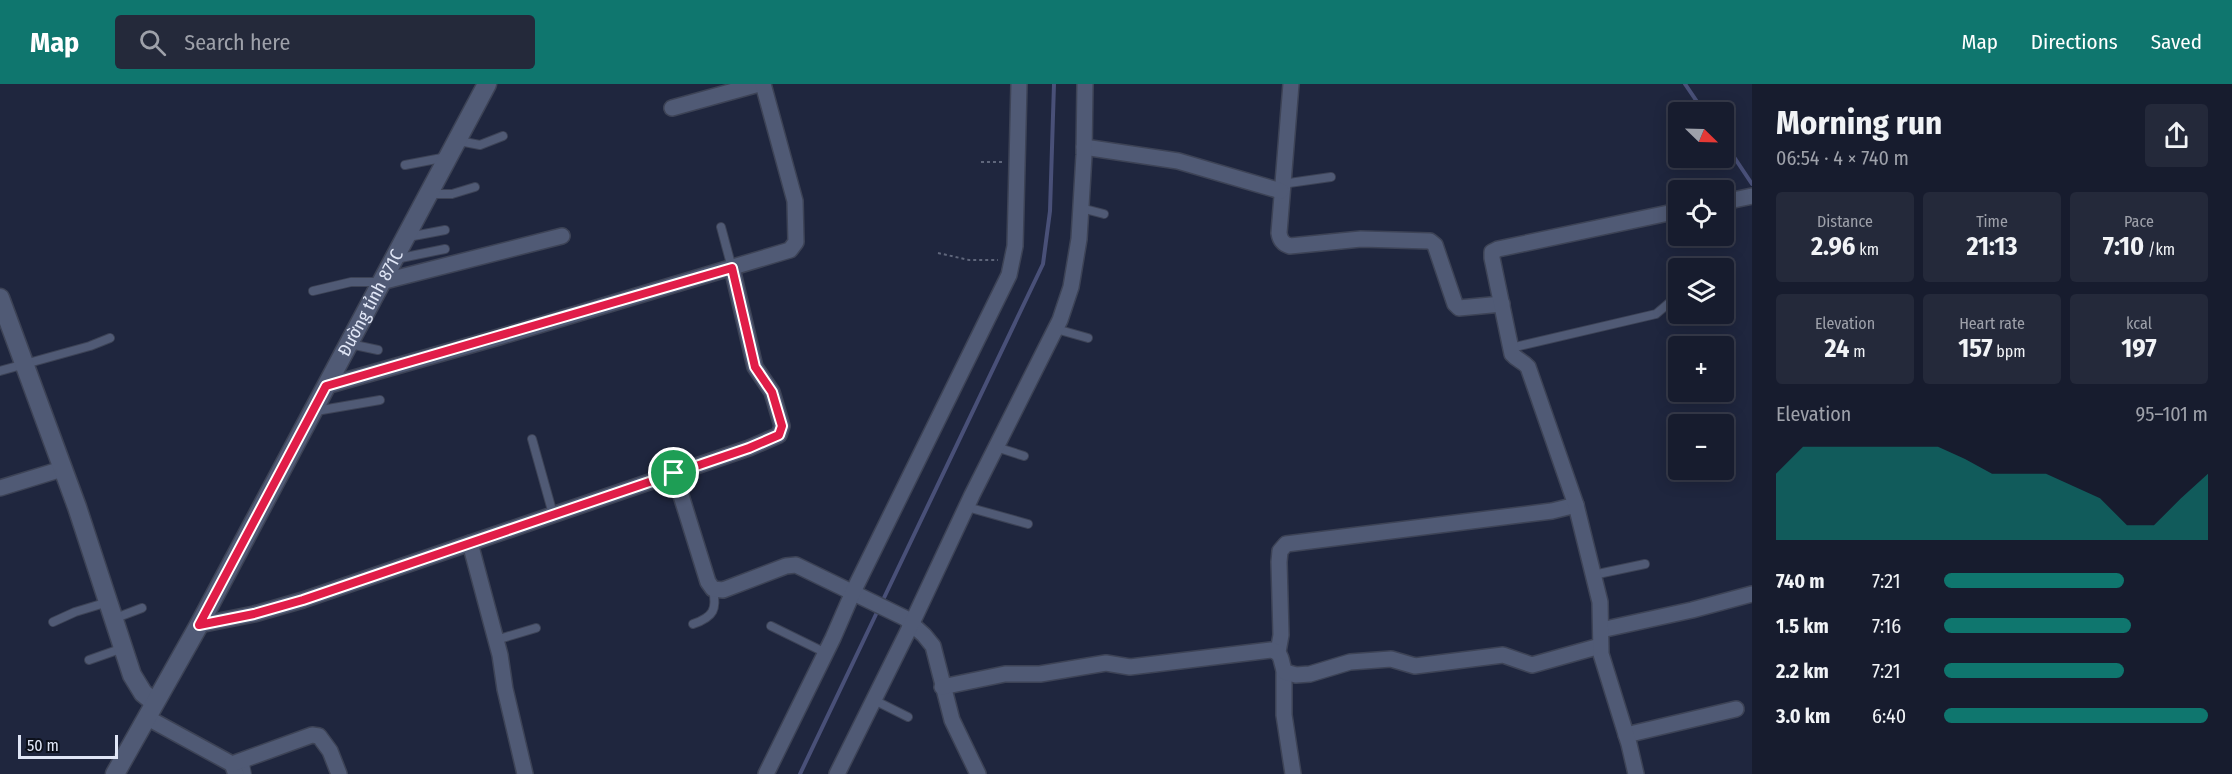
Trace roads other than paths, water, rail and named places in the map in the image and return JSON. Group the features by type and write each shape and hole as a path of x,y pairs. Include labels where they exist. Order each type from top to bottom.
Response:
{"main road":[{"name":"Đường tỉnh 871C","path":"115,774 199,625 487,84"},
{"path":"0,300 62,469 136,684 150,709"}],"street":[{"path":"326,386 790,249 797,237 795,201 761,84 672,108"},
{"path":"766,774 856,593 1003,287 1013,261 1019,84"},
{"path":"837,774 874,700 909,620 1056,329 1073,279 1079,239 1085,84"},
{"path":"1291,84 1281,187 1280,239 1290,246 1361,239 1430,241 1435,245 1455,304 1459,308 1502,304"},
{"path":"1084,147 1178,161 1281,187"},
{"path":"1734,200 1749,197"},
{"path":"1636,774 1600,646 1600,602 1576,505 1528,366 1517,360 1511,348 1491,258 1492,252 1668,213"},
{"path":"381,282 562,236"},
{"path":"199,625 254,614 303,600 749,448 779,435 782,426 772,392 755,367 732,268"},
{"path":"0,488 62,469"},
{"path":"674,473 708,582 713,589 723,590 791,565 803,568 909,620 933,646 952,720 978,774"},
{"path":"1278,652 1281,635 1279,562 1280,551 1286,544 1552,511 1576,505"},
{"path":"470,543 496,640 525,774"},
{"path":"1601,630 1752,594"},
{"path":"1284,669 1288,674 1300,675 1319,673 1350,662 1391,659 1414,666 1503,655 1532,665 1600,646"},
{"path":"942,687 1005,674 1040,674 1106,663 1130,667 1271,650 1278,652 1281,656 1284,669 1284,715 1293,774"},
{"path":"150,709 240,768 312,735 319,736 330,751 339,774"},
{"path":"1626,735 1736,710"}],"lane":[{"path":"457,140 480,145 503,136"},
{"path":"405,165 448,157"},
{"path":"1281,187 1331,177"},
{"path":"429,194 452,194 474,187"},
{"path":"1081,208 1104,214"},
{"path":"721,227 732,268"},
{"path":"406,237 445,230"},
{"path":"394,259 445,249"},
{"path":"313,291 351,282 381,282"},
{"path":"1511,348 1656,314 1668,304"},
{"path":"1056,329 1088,338"},
{"path":"0,371 90,346 110,338"},
{"path":"349,343 378,350"},
{"path":"313,411 380,400"},
{"path":"532,439 553,514"},
{"path":"996,447 1024,456"},
{"path":"967,507 1028,524"},
{"path":"1593,575 1645,564"},
{"path":"693,624 703,621 714,611 716,604 713,589"},
{"path":"53,622 75,612 142,608"},
{"path":"771,626 826,653"},
{"path":"496,640 536,628"},
{"path":"89,660 123,648"},
{"path":"874,700 908,717"}],"waterway":[{"path":"882,602 1043,264 1050,211 1054,84"},
{"path":"1685,84 1697,102"},
{"path":"1734,157 1752,184"},
{"path":"800,774 879,608"}]}
